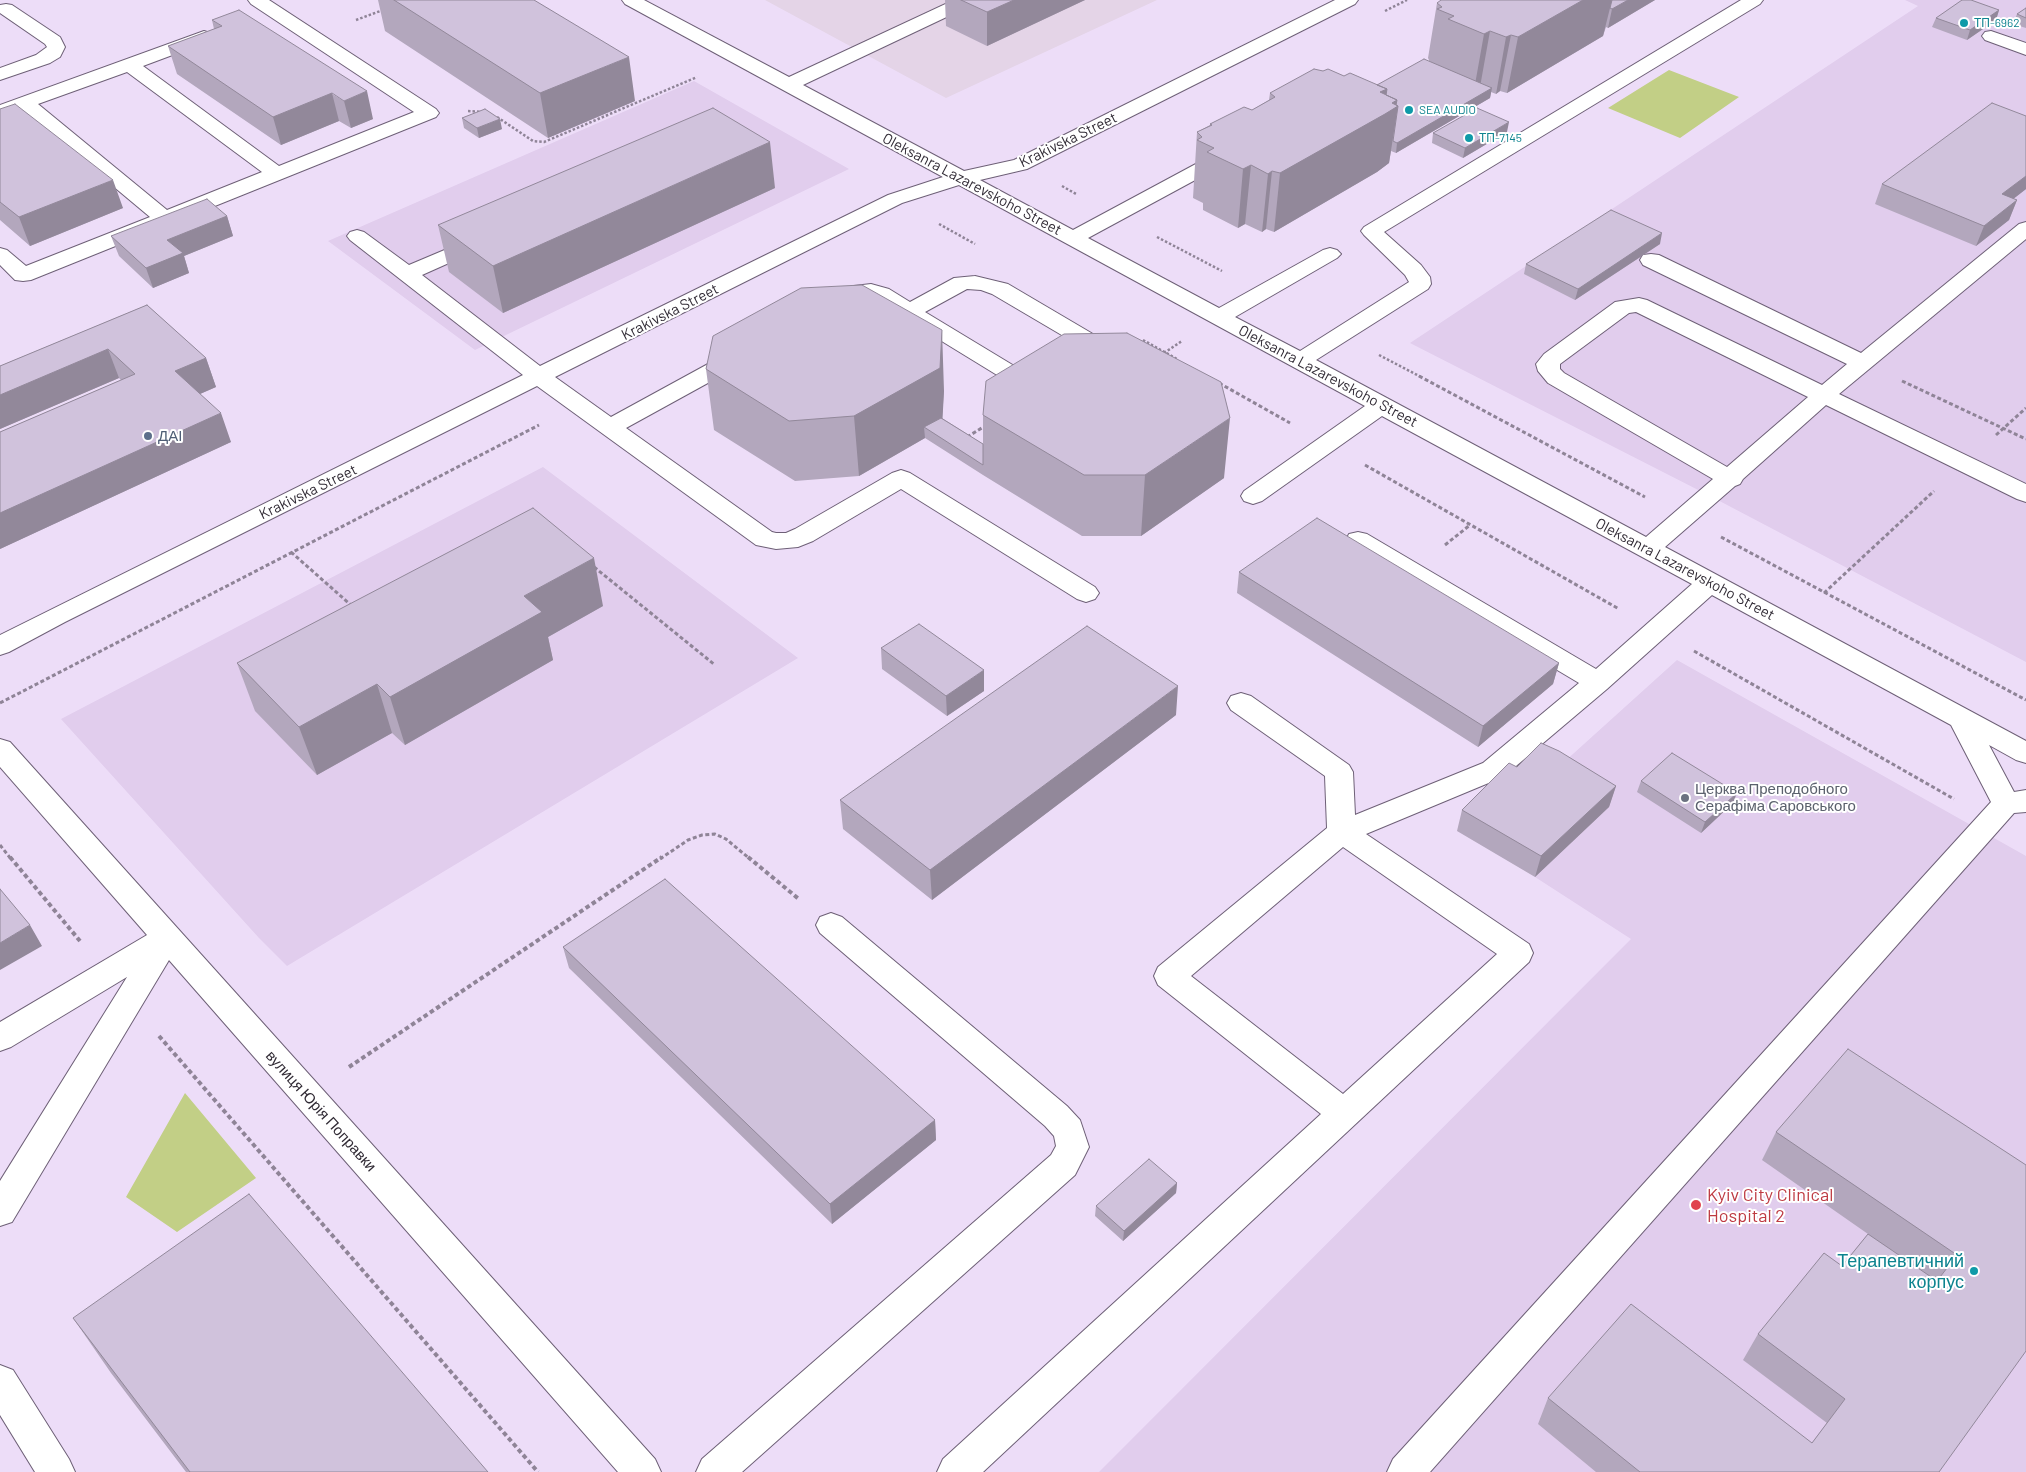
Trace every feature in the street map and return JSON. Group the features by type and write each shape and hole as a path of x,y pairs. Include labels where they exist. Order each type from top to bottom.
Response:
{"street":[{"name":"Oleksanra Lazarevskoho Street","path":"630,0 2026,752"},
{"path":"788,84 968,0"},
{"name":"Krakivska Street","path":"0,646 56,616 895,199 961,178 1020,165 1349,0"},
{"path":"1300,361 1420,284 1419,277 1413,270 1371,231 1754,0"},
{"path":"0,74 43,59 54,53 56,47 52,41 9,7"},
{"path":"262,9 312,36 430,113"},
{"path":"0,112 219,31"},
{"path":"1991,36 2026,49"},
{"path":"129,64 277,174"},
{"path":"25,103 165,219"},
{"path":"0,254 23,275 430,113"},
{"path":"1073,238 1240,148"},
{"path":"1648,549 1825,394 2026,228"},
{"path":"407,274 497,234"},
{"path":"357,236 540,377 765,539 776,542 789,541 804,535 901,478 1086,593"},
{"path":"1219,317 1330,254"},
{"path":"1651,260 1863,363"},
{"path":"910,311 962,283 975,282 986,284 1000,288 1107,352"},
{"path":"817,314 862,291 871,290 910,311 1041,391"},
{"path":"1730,479 1556,378 1549,371 1547,364 1623,306 1639,305 1825,394 2026,494"},
{"path":"610,427 757,347"},
{"path":"1253,496 1382,405"},
{"path":"1358,540 1598,682"},
{"path":"1344,1114 1169,976 1342,832 1493,770 1598,682 1710,582"},
{"path":"1241,703 1339,772 1342,832"},
{"path":"1406,1472 2008,809 1961,718"},
{"name":"вулиця Юрія Поправки","path":"0,750 642,1472"},
{"path":"956,1472 1518,953 1342,832"},
{"path":"715,1472 1063,1165 1073,1147 1068,1130 1056,1116 831,925"},
{"path":"0,1038 167,938"},
{"path":"0,1211 167,938"},
{"path":"0,1382 56,1472"}],"path":[{"path":"1381,14 1407,0"},
{"path":"312,36 383,10"},
{"path":"497,117 533,141 544,142 699,77"},
{"path":"430,113 469,111 489,113"},
{"path":"1057,183 1261,293"},
{"path":"934,221 976,246"},
{"path":"1340,335 2026,700"},
{"path":"1139,338 1182,362"},
{"path":"1863,363 2026,439"},
{"path":"1216,381 1656,630 2008,809"},
{"path":"0,704 578,404"},
{"path":"1824,593 2026,408"},
{"path":"291,552 357,610"},
{"path":"587,561 715,665"},
{"path":"348,1067 688,840 702,835 714,834 726,839 831,925"},
{"path":"0,846 108,974"},
{"path":"128,1001 538,1472"}],"shaded area":[{"path":"765,0 1157,0 946,98"},
{"path":"1905,0 2026,0 2026,662 1710,496 1410,343 1918,6"},
{"path":"694,81 849,169 475,350 328,241"},
{"path":"543,467 798,658 287,966 259,938 61,719"},
{"name":"Kyiv City Clinical Hospital 2","path":"1677,660 2026,856 2026,1472 1099,1472 1631,939 1535,877 1609,807 1553,772"}],"green space":[{"path":"1669,70 1739,97 1680,138 1608,108"},
{"path":"185,1093 256,1178 177,1232 126,1197"}],"building":[{"path":"394,0 534,0 629,57 540,93"},
{"path":"961,0 1014,0 987,12"},
{"path":"1441,0 1583,0 1518,37 1511,35 1506,37 1490,31 1484,34 1448,19 1454,16 1437,9 1442,7 1437,3"},
{"path":"1612,0 1628,0 1612,9 1610,8"},
{"path":"1962,0 1971,0 1999,10 1970,30 1936,18"},
{"path":"2026,8 2026,18 2017,14"},
{"path":"239,10 367,91 344,101 332,93 273,117 168,46 222,26 212,20"},
{"path":"1424,59 1492,88 1397,143 1393,141 1398,106 1396,105 1397,100 1386,95 1387,89 1377,85"},
{"path":"1314,69 1323,71 1328,69 1344,76 1350,73 1387,89 1380,92 1397,100 1392,103 1398,106 1280,173 1272,171 1268,174 1251,165 1243,169 1207,152 1214,148 1197,140 1202,137 1197,132 1212,125 1210,124 1244,107 1252,110 1275,97 1270,93"},
{"path":"1992,103 2026,116 2026,176 2002,194 2017,200 1984,226 1882,184"},
{"path":"15,104 113,180 19,217 0,202 0,109"},
{"path":"713,108 770,142 493,266 438,225"},
{"path":"1477,108 1509,122 1465,148 1433,133"},
{"path":"485,109 500,119 477,128 462,118"},
{"path":"207,199 227,216 167,240 183,253 146,268 111,236"},
{"path":"1611,210 1662,233 1578,289 1526,264"},
{"path":"862,285 942,330 940,368 854,416 789,421 706,369 713,336 801,288"},
{"path":"147,305 206,358 175,371 221,413 0,513 0,432 135,374 108,349 0,395 0,366"},
{"path":"1127,333 1221,382 1230,418 1145,475 1084,475 983,415 986,381 1064,334"},
{"path":"941,418 983,444 983,465 924,427"},
{"path":"533,508 594,558 524,596 542,612 390,697 377,684 299,727 237,663"},
{"path":"1317,518 1559,663 1483,726 1239,572"},
{"path":"919,624 984,670 946,696 881,648"},
{"path":"1087,626 1178,686 930,870 840,800"},
{"path":"1541,743 1559,751 1616,786 1541,856 1462,810 1509,763 1517,767"},
{"name":"Церква Преподобного Серафіма Саровського","path":"1672,753 1737,793 1705,822 1641,781"},
{"path":"665,879 935,1120 830,1204 563,947"},
{"path":"0,889 30,925 0,943"},
{"name":"Терапевтичний корпус","path":"1848,1049 2026,1165 2026,1351 1939,1472 1640,1472 1548,1398 1631,1304 1812,1443 1845,1399 1758,1334 1824,1253 1842,1266 1868,1234 1937,1281 1957,1255 1776,1132"},
{"path":"1149,1159 1177,1183 1124,1231 1096,1206"},
{"path":"249,1194 488,1472 190,1472 73,1318"}],"place":[{"name":"ТП-6962","path":"1964,23"},
{"name":"SEA AUDIO","path":"1409,110"},
{"name":"ТП-7145","path":"1469,138"},
{"name":"ДАІ","path":"148,436"},
{"name":"Церква Преподобного Серафіма Саровського","path":"1685,798"},
{"name":"Kyiv City Clinical Hospital 2","path":"1696,1205"},
{"name":"Терапевтичний корпус","path":"1974,1271"}]}
